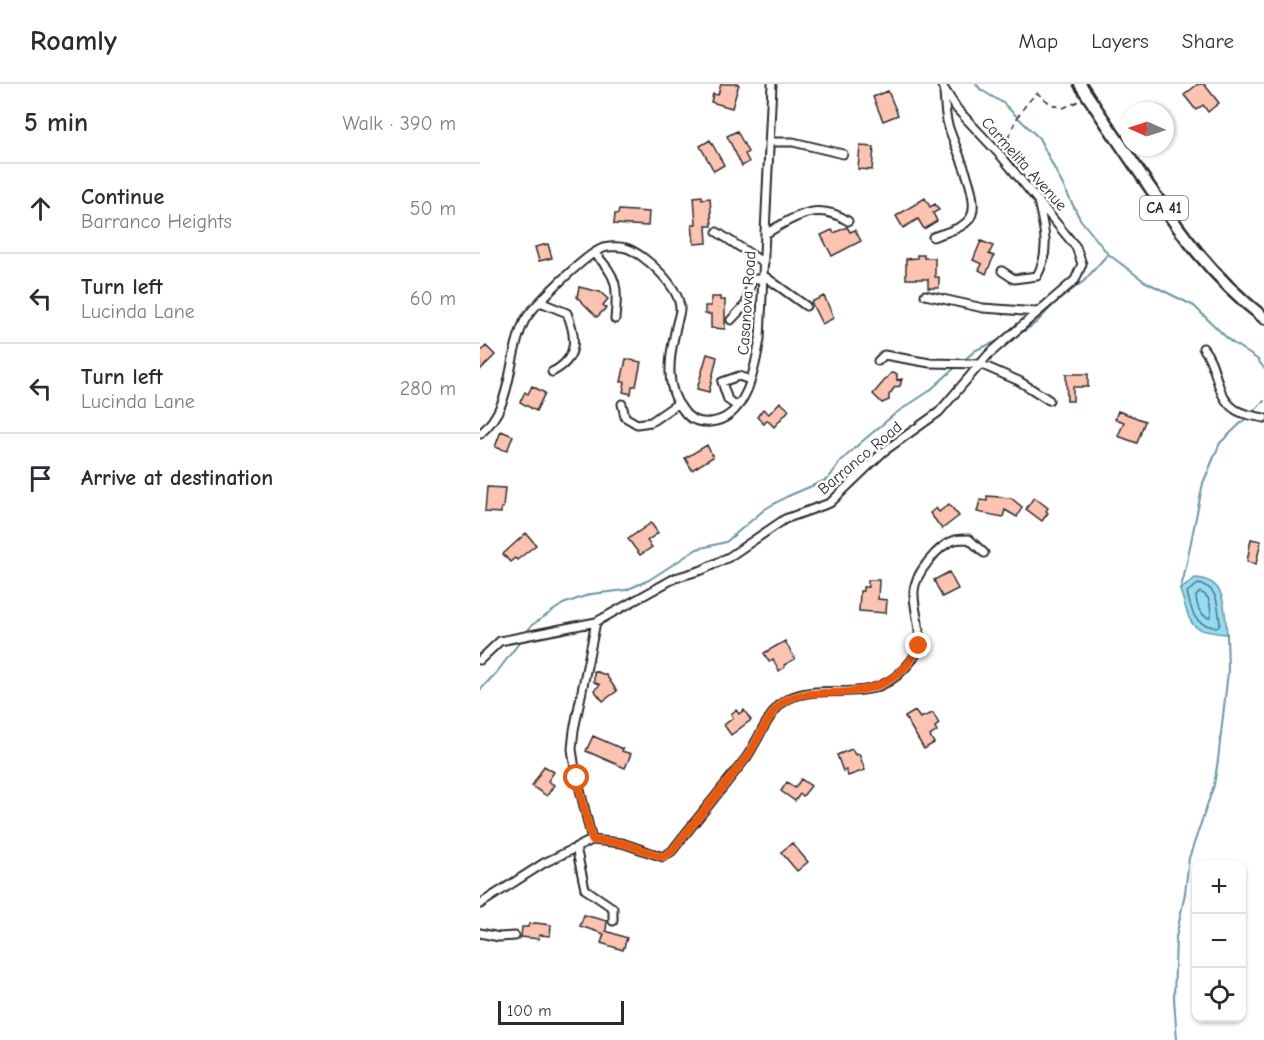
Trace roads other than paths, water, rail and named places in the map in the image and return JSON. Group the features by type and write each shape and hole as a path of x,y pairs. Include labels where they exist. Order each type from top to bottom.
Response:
{"main road":[{"name":"CA 41","path":"1080,84 1186,240 1214,274 1239,299 1264,318"}],"street":[{"name":"Casanova Road","path":"737,406 755,367 760,339 772,84"},
{"path":"933,237 964,225 972,215 972,202 964,164 947,124 942,87"},
{"name":"Carmelita Avenue","path":"942,87 957,109 1002,157 1076,247 1082,264"},
{"path":"769,142 793,142 843,154"},
{"path":"1002,271 1014,279 1037,276 1044,262 1045,235 1037,199"},
{"path":"765,234 799,215 816,211 838,215 848,221"},
{"path":"717,232 764,262"},
{"path":"480,434 496,414 507,393 524,322 540,302 601,248 621,246 634,250 666,280 678,297 680,309 671,348 669,369 671,388 677,404 687,416 699,422 717,421 732,414 737,406 728,400 722,382 739,376 750,380"},
{"path":"594,253 609,268 617,292 615,319"},
{"name":"Barranco Road","path":"480,660 500,641 596,622 675,578 702,570 729,557 785,519 830,503 883,452 939,412 980,364 1075,280 1082,264"},
{"path":"731,320 746,304 752,279 763,277 806,306"},
{"path":"926,295 983,308 1038,312"},
{"path":"540,302 567,313 574,329 572,353 563,367 552,372"},
{"path":"1203,348 1209,355 1224,400 1238,411 1264,418"},
{"path":"878,361 885,355 930,363 980,364 1019,381 1049,400"},
{"path":"622,404 625,417 637,424 651,422 677,404"},
{"path":"480,904 544,862 592,840 622,843 663,857 672,851 747,756 777,708 786,700 801,694 849,693 879,686 899,674 912,660 919,646 914,592 917,578 933,555 954,540 969,539 984,553"},
{"path":"592,840 572,749 596,622"},
{"path":"576,847 585,889 613,908 613,921"},
{"path":"480,933 499,937 515,936"}],"water":[{"path":"1195,578 1214,584 1219,590 1224,606 1227,634 1204,631 1197,628 1189,619 1180,590"}],"waterway":[{"path":"976,84 981,90 1003,103 1039,138 1080,219 1108,254 1144,281 1194,306 1230,341 1257,359 1264,368"},
{"path":"1014,336 1036,323 1055,303 1084,281 1108,254"},
{"path":"963,361 976,350 1003,339"},
{"path":"525,634 532,625 563,604 591,594 626,590 649,580 697,549 726,542 765,509 786,497 828,479 841,461 859,444 896,413 928,392 957,366"},
{"path":"1180,590 1203,483 1220,443 1264,401"},
{"path":"1177,1040 1174,998 1176,937 1189,858 1214,785 1228,672 1227,634"},
{"path":"480,690 522,639"}]}
